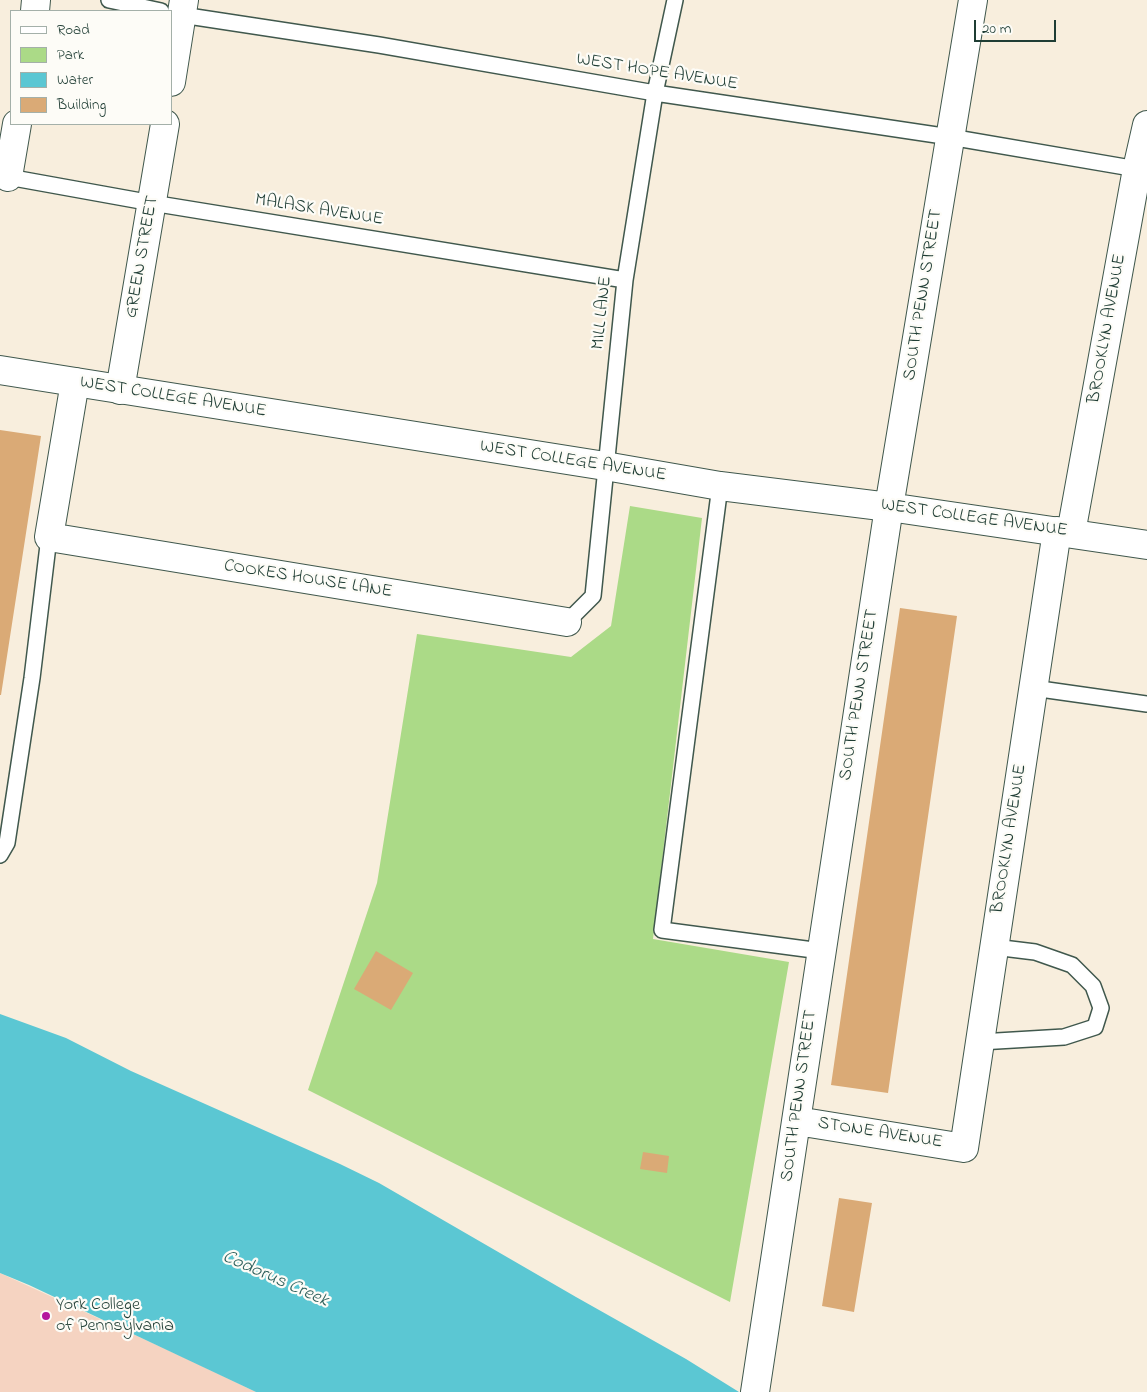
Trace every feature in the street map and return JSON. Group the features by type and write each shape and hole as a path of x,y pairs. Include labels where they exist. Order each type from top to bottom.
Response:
{"street":[{"name":"SOUTH PENN STREET","path":"756,1392 889,507 973,0"},
{"path":"172,58 174,10"},
{"path":"8,177 17,125"},
{"name":"GREEN STREET","path":"120,390 165,125"},
{"name":"BROOKLYN AVENUE","path":"964,1148 1033,688 1147,125"},
{"name":"WEST COLLEGE AVENUE","path":"0,370 720,486 889,507 1147,545"},
{"path":"49,537 74,382"},
{"name":"COOKES HOUSE LANE","path":"49,537 567,622"},
{"name":"STONE AVENUE","path":"796,1121 964,1148"}],"lane":[{"name":"WEST HOPE AVENUE","path":"108,0 655,92 950,137 1137,169"},
{"name":"MILL LANE","path":"567,622 593,596 625,280 655,92 676,0"},
{"name":"MALASK AVENUE","path":"8,177 152,203 625,280"},
{"path":"720,486 662,930 821,951"},
{"path":"0,855 7,843 32,678 49,537"},
{"path":"1033,688 1147,704"},
{"path":"980,1042 1064,1037 1095,1027 1101,1008 1093,986 1072,965 1035,952 994,947"}],"shaded area":[{"name":"York College of Pennsylvania","path":"0,1273 185,1358 256,1392 0,1392"}],"green space":[{"path":"630,506 702,518 653,939 789,962 730,1302 308,1090 377,883 417,634 571,657 611,626"}],"water":[{"name":"Codorus Creek","path":"0,1014 66,1038 131,1071 379,1183 686,1359 739,1392 256,1392 0,1273"}],"building":[{"path":"0,430 41,436 1,695 0,695"},
{"path":"900,608 957,616 888,1093 831,1085"},
{"path":"376,951 413,973 391,1010 354,989"},
{"path":"643,1152 669,1156 667,1173 640,1169"},
{"path":"839,1198 872,1203 854,1312 822,1306"}],"place":[{"name":"York College of Pennsylvania","path":"46,1316"}]}
